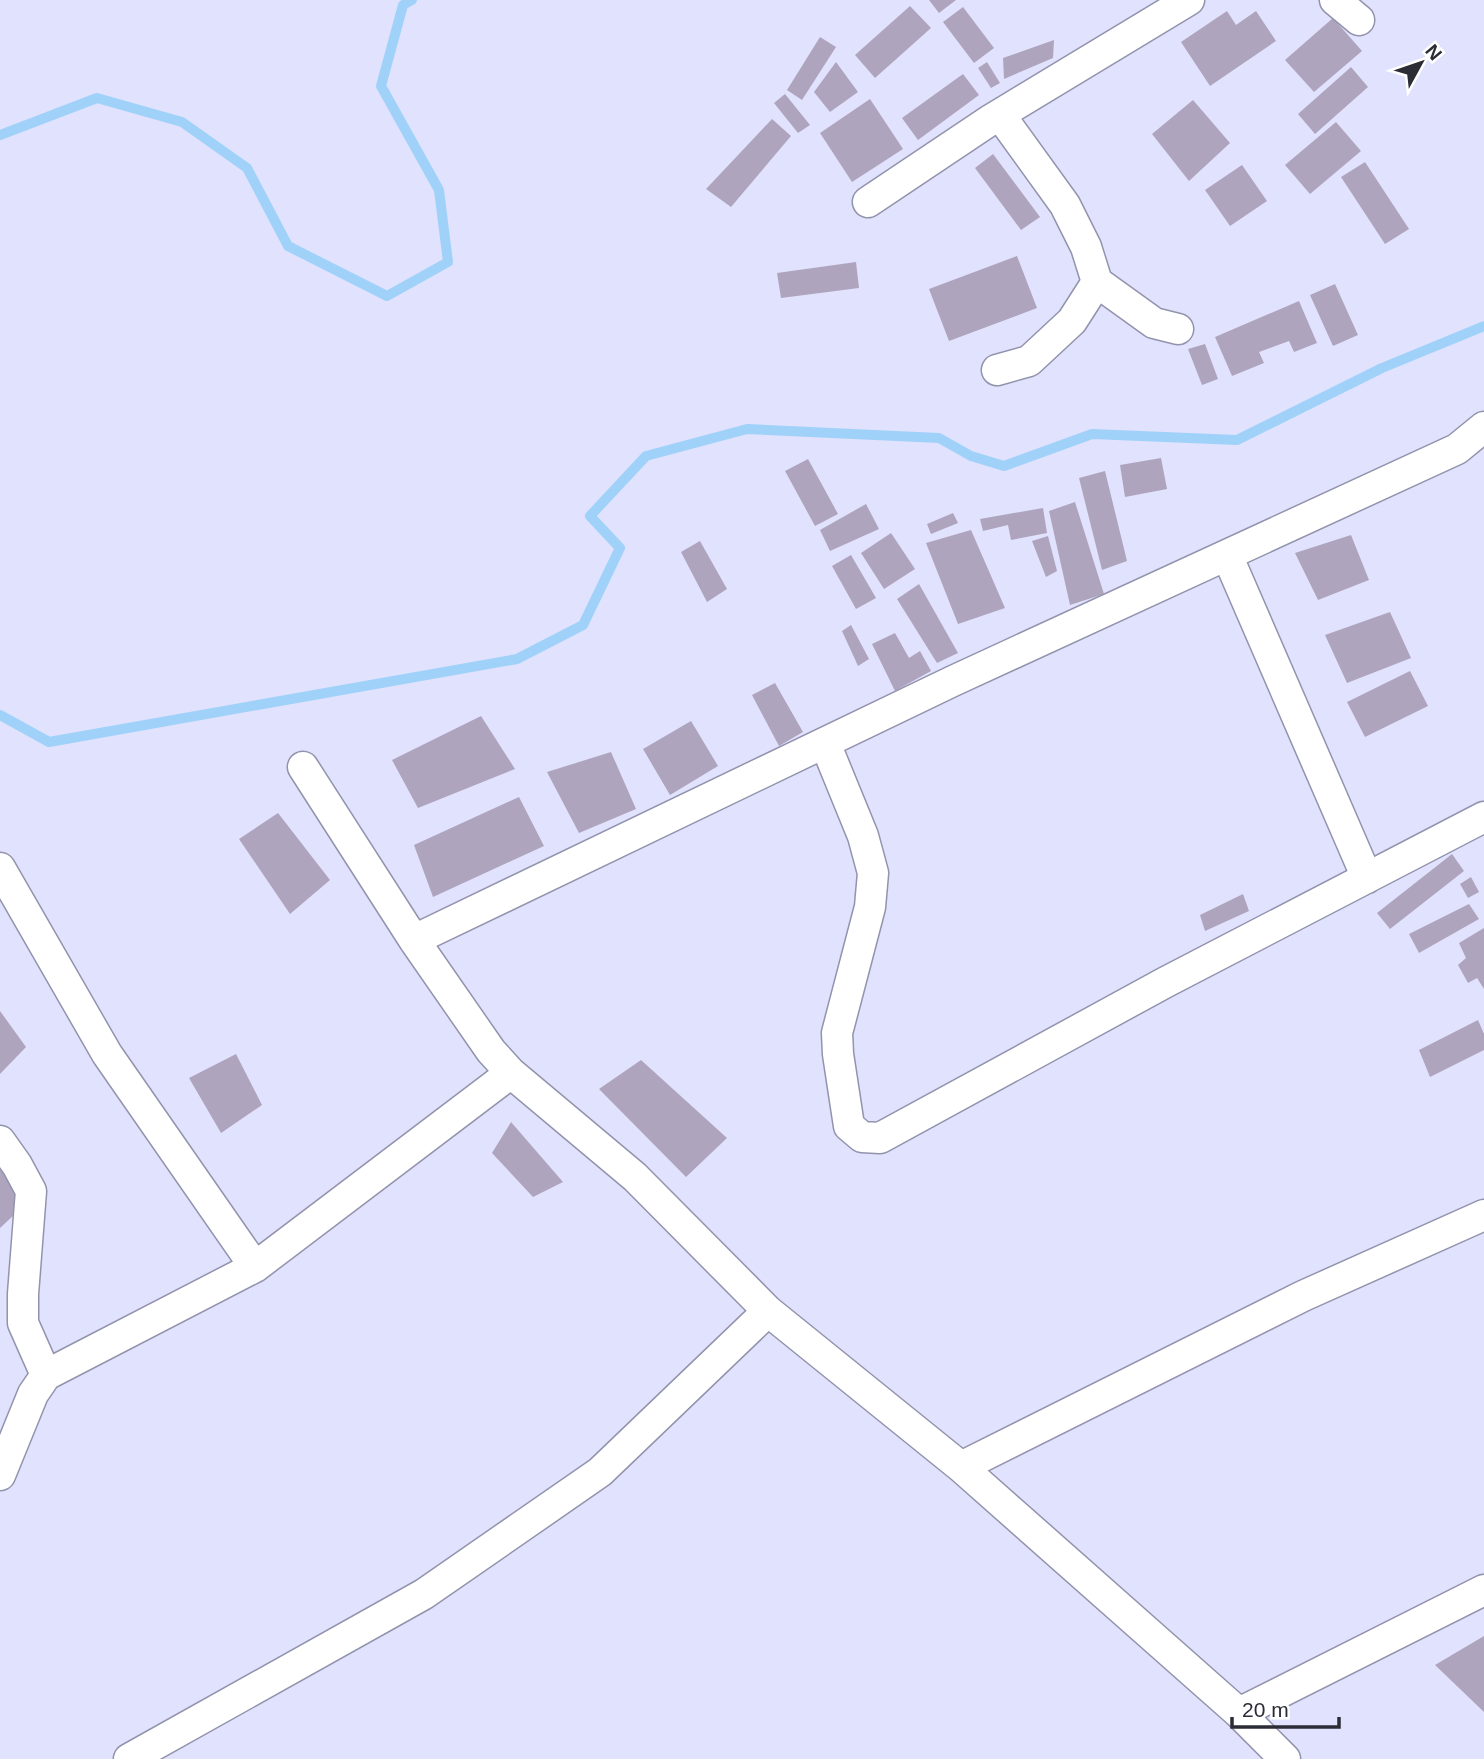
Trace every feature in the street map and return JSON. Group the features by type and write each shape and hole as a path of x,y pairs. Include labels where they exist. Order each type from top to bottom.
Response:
{"street":[{"path":"868,202 1000,115 1189,0"},
{"path":"1335,0 1359,20"},
{"path":"1000,115 1065,205 1086,247 1097,282 1154,323 1178,329"},
{"path":"997,370 1029,361 1072,321 1097,282"},
{"path":"414,940 825,743 1457,449 1484,427"},
{"path":"1227,555 1367,878"},
{"path":"825,743 863,836 873,873 870,908 837,1033 849,1126 863,1137 880,1138 1166,982 1484,817"},
{"path":"303,768 414,940 491,1051 511,1073 635,1177 768,1311 961,1467 1239,1713 1285,1759"},
{"path":"0,868 107,1054 255,1267"},
{"path":"0,1475 33,1394 46,1375 255,1267 511,1073"},
{"path":"0,1141 31,1191 23,1323 46,1375"},
{"path":"961,1467 1303,1296 1484,1215"},
{"path":"129,1759 425,1594 600,1472 768,1311"},
{"path":"1239,1713 1484,1590"}],"building":[{"path":"929,0 956,0 939,13"},
{"path":"910,6 931,28 875,78 855,55"},
{"path":"963,7 994,48 974,63 943,22"},
{"path":"1227,11 1236,25 1256,11 1276,41 1210,86 1181,42"},
{"path":"1333,18 1362,51 1314,92 1285,60"},
{"path":"820,37 836,47 802,100 787,90"},
{"path":"1054,40 1053,58 1004,79 1003,58"},
{"path":"836,62 858,92 830,112 814,92"},
{"path":"987,62 1000,83 991,88 978,68"},
{"path":"1351,67 1368,87 1315,134 1298,114"},
{"path":"963,74 979,95 918,140 902,118"},
{"path":"785,94 810,125 798,133 774,103"},
{"path":"870,99 903,149 852,182 820,133"},
{"path":"1193,100 1230,143 1189,181 1152,134"},
{"path":"772,119 791,136 731,207 706,189"},
{"path":"1336,122 1361,151 1310,194 1285,165"},
{"path":"993,154 1040,217 1021,230 975,168"},
{"path":"1365,162 1409,229 1385,244 1341,177"},
{"path":"1242,165 1267,201 1230,226 1205,190"},
{"path":"1017,256 1037,308 949,341 929,289"},
{"path":"856,262 859,288 781,298 777,273"},
{"path":"1335,284 1358,335 1333,346 1310,295"},
{"path":"1299,301 1317,343 1294,352 1289,341 1259,352 1264,363 1232,376 1215,337"},
{"path":"1205,344 1218,379 1202,385 1188,349"},
{"path":"1161,458 1167,489 1125,497 1120,465"},
{"path":"808,459 838,514 815,526 785,471"},
{"path":"1105,471 1127,561 1102,570 1079,478"},
{"path":"1075,502 1104,594 1070,605 1049,511"},
{"path":"866,504 879,529 830,551 820,530"},
{"path":"1043,508 1047,533 1011,540 1008,525 983,531 980,519"},
{"path":"953,513 958,523 931,534 927,524"},
{"path":"971,530 1005,608 958,624 926,543"},
{"path":"891,533 915,569 884,589 861,553"},
{"path":"1351,535 1369,580 1318,600 1295,553"},
{"path":"1048,536 1057,571 1046,577 1032,541"},
{"path":"700,541 727,589 707,602 681,552"},
{"path":"851,555 876,598 856,609 832,566"},
{"path":"919,584 958,653 937,663 897,599"},
{"path":"1390,612 1411,658 1347,683 1325,635"},
{"path":"851,625 869,659 858,666 842,631"},
{"path":"895,633 909,658 920,651 931,671 895,691 872,644"},
{"path":"1410,671 1428,706 1365,737 1347,702"},
{"path":"775,683 803,732 779,746 752,695"},
{"path":"481,716 515,769 418,808 392,760"},
{"path":"691,721 718,766 670,795 643,749"},
{"path":"611,752 636,809 579,833 547,772"},
{"path":"519,797 544,846 433,897 414,845"},
{"path":"278,813 330,880 290,914 239,839"},
{"path":"1452,854 1464,871 1390,929 1377,913"},
{"path":"1471,877 1479,892 1468,898 1460,884"},
{"path":"1243,894 1249,911 1205,931 1200,915"},
{"path":"1469,904 1479,919 1419,953 1409,934"},
{"path":"1484,928 1484,989 1477,978 1468,983 1458,965 1466,958 1459,943"},
{"path":"0,1011 26,1047 0,1074"},
{"path":"1478,1020 1484,1034 1484,1050 1430,1077 1419,1050"},
{"path":"236,1054 262,1105 221,1133 189,1078"},
{"path":"641,1060 727,1138 686,1177 599,1089"},
{"path":"511,1122 563,1182 533,1197 492,1153"},
{"path":"0,1169 29,1201 0,1228"},
{"path":"1484,1636 1484,1712 1435,1665"}],"waterway":[{"path":"0,135 97,98 182,122 247,168 288,246 387,296 448,262 439,190 381,86 403,5 412,0"},
{"path":"0,715 49,742 517,659 583,625 620,548 590,516 646,456 747,429 939,438 971,456 1004,466 1092,434 1237,440 1382,368 1484,326"}]}
